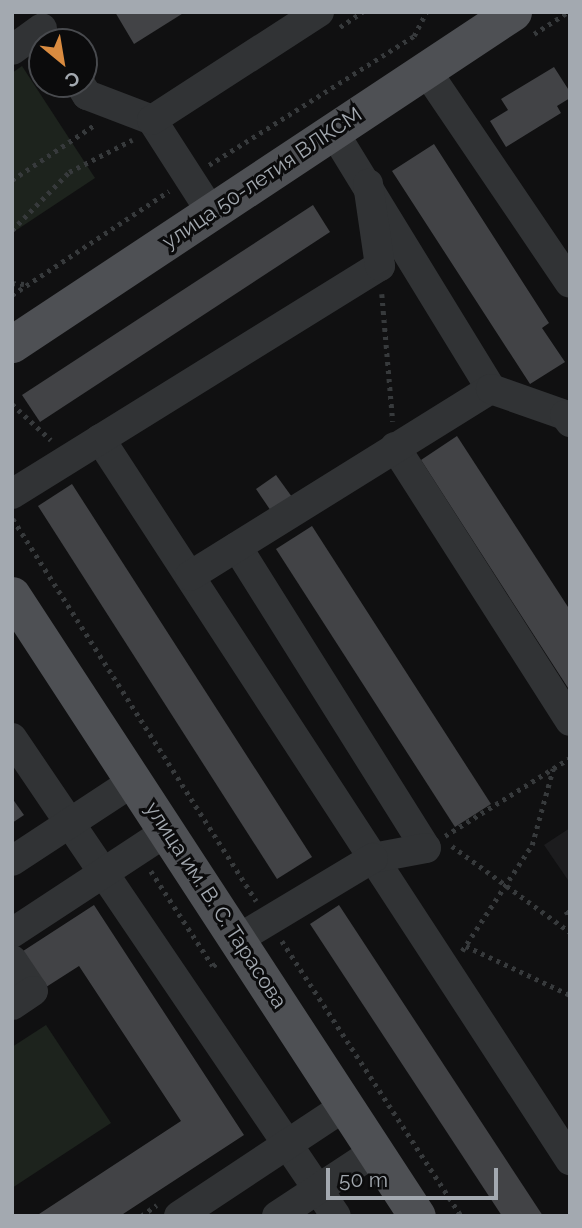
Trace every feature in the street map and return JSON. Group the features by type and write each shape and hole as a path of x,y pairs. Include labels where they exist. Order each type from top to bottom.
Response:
{"main road":[{"name":"улица 50-летия ВЛКСМ","path":"12,344 513,12"},
{"name":"улица им. В. С. Тарасова","path":"12,595 377,1150 417,1216"}],"lane":[{"path":"155,124 319,12"},
{"path":"12,50 42,27"},
{"path":"425,69 570,283"},
{"path":"95,98 155,124 211,212"},
{"path":"333,131 368,184 491,389 565,415 570,422"},
{"path":"12,494 380,267 368,184"},
{"path":"190,576 491,389"},
{"path":"100,439 570,1160"},
{"path":"395,447 570,721"},
{"path":"237,547 434,843 373,858 238,939"},
{"path":"12,738 336,1216"},
{"path":"12,861 134,781"},
{"path":"12,933 167,831"},
{"path":"12,960 33,991 12,1005"},
{"path":"172,1208 288,1144 347,1105"},
{"path":"277,1216 377,1150"}],"path":[{"path":"196,173 414,36 426,12"},
{"path":"12,180 120,108"},
{"path":"12,230 69,172 155,124"},
{"path":"380,267 395,447"},
{"path":"12,283 25,284"},
{"path":"12,404 70,458"},
{"path":"12,518 461,1216"},
{"path":"570,758 434,843 505,885 570,932"},
{"path":"447,971 532,845 553,769"},
{"path":"456,941 570,995"},
{"path":"141,1216 172,1208"}],"shaded area":[{"path":"22,66 28,75 28,98 43,98 95,178 12,233 12,73"},
{"path":"570,828 570,883 544,845"},
{"path":"46,1025 111,1123 12,1188 12,1047"}],"building":[{"path":"115,12 185,12 134,44"},
{"path":"554,67 570,92 570,98 557,106 561,113 506,147 490,121 508,110 501,99"},
{"path":"434,144 549,323 542,328 565,362 530,384 392,171"},
{"path":"313,205 330,232 40,422 22,395"},
{"path":"457,436 570,610 570,691 421,460"},
{"path":"276,475 292,497 271,511 256,489"},
{"path":"72,484 312,857 277,879 38,506"},
{"path":"312,526 491,804 455,827 276,549"},
{"path":"12,798 24,815 12,823"},
{"path":"94,905 244,1135 120,1216 36,1216 181,1121 79,966 43,989 20,953"},
{"path":"339,905 543,1216 502,1216 310,924"}]}
